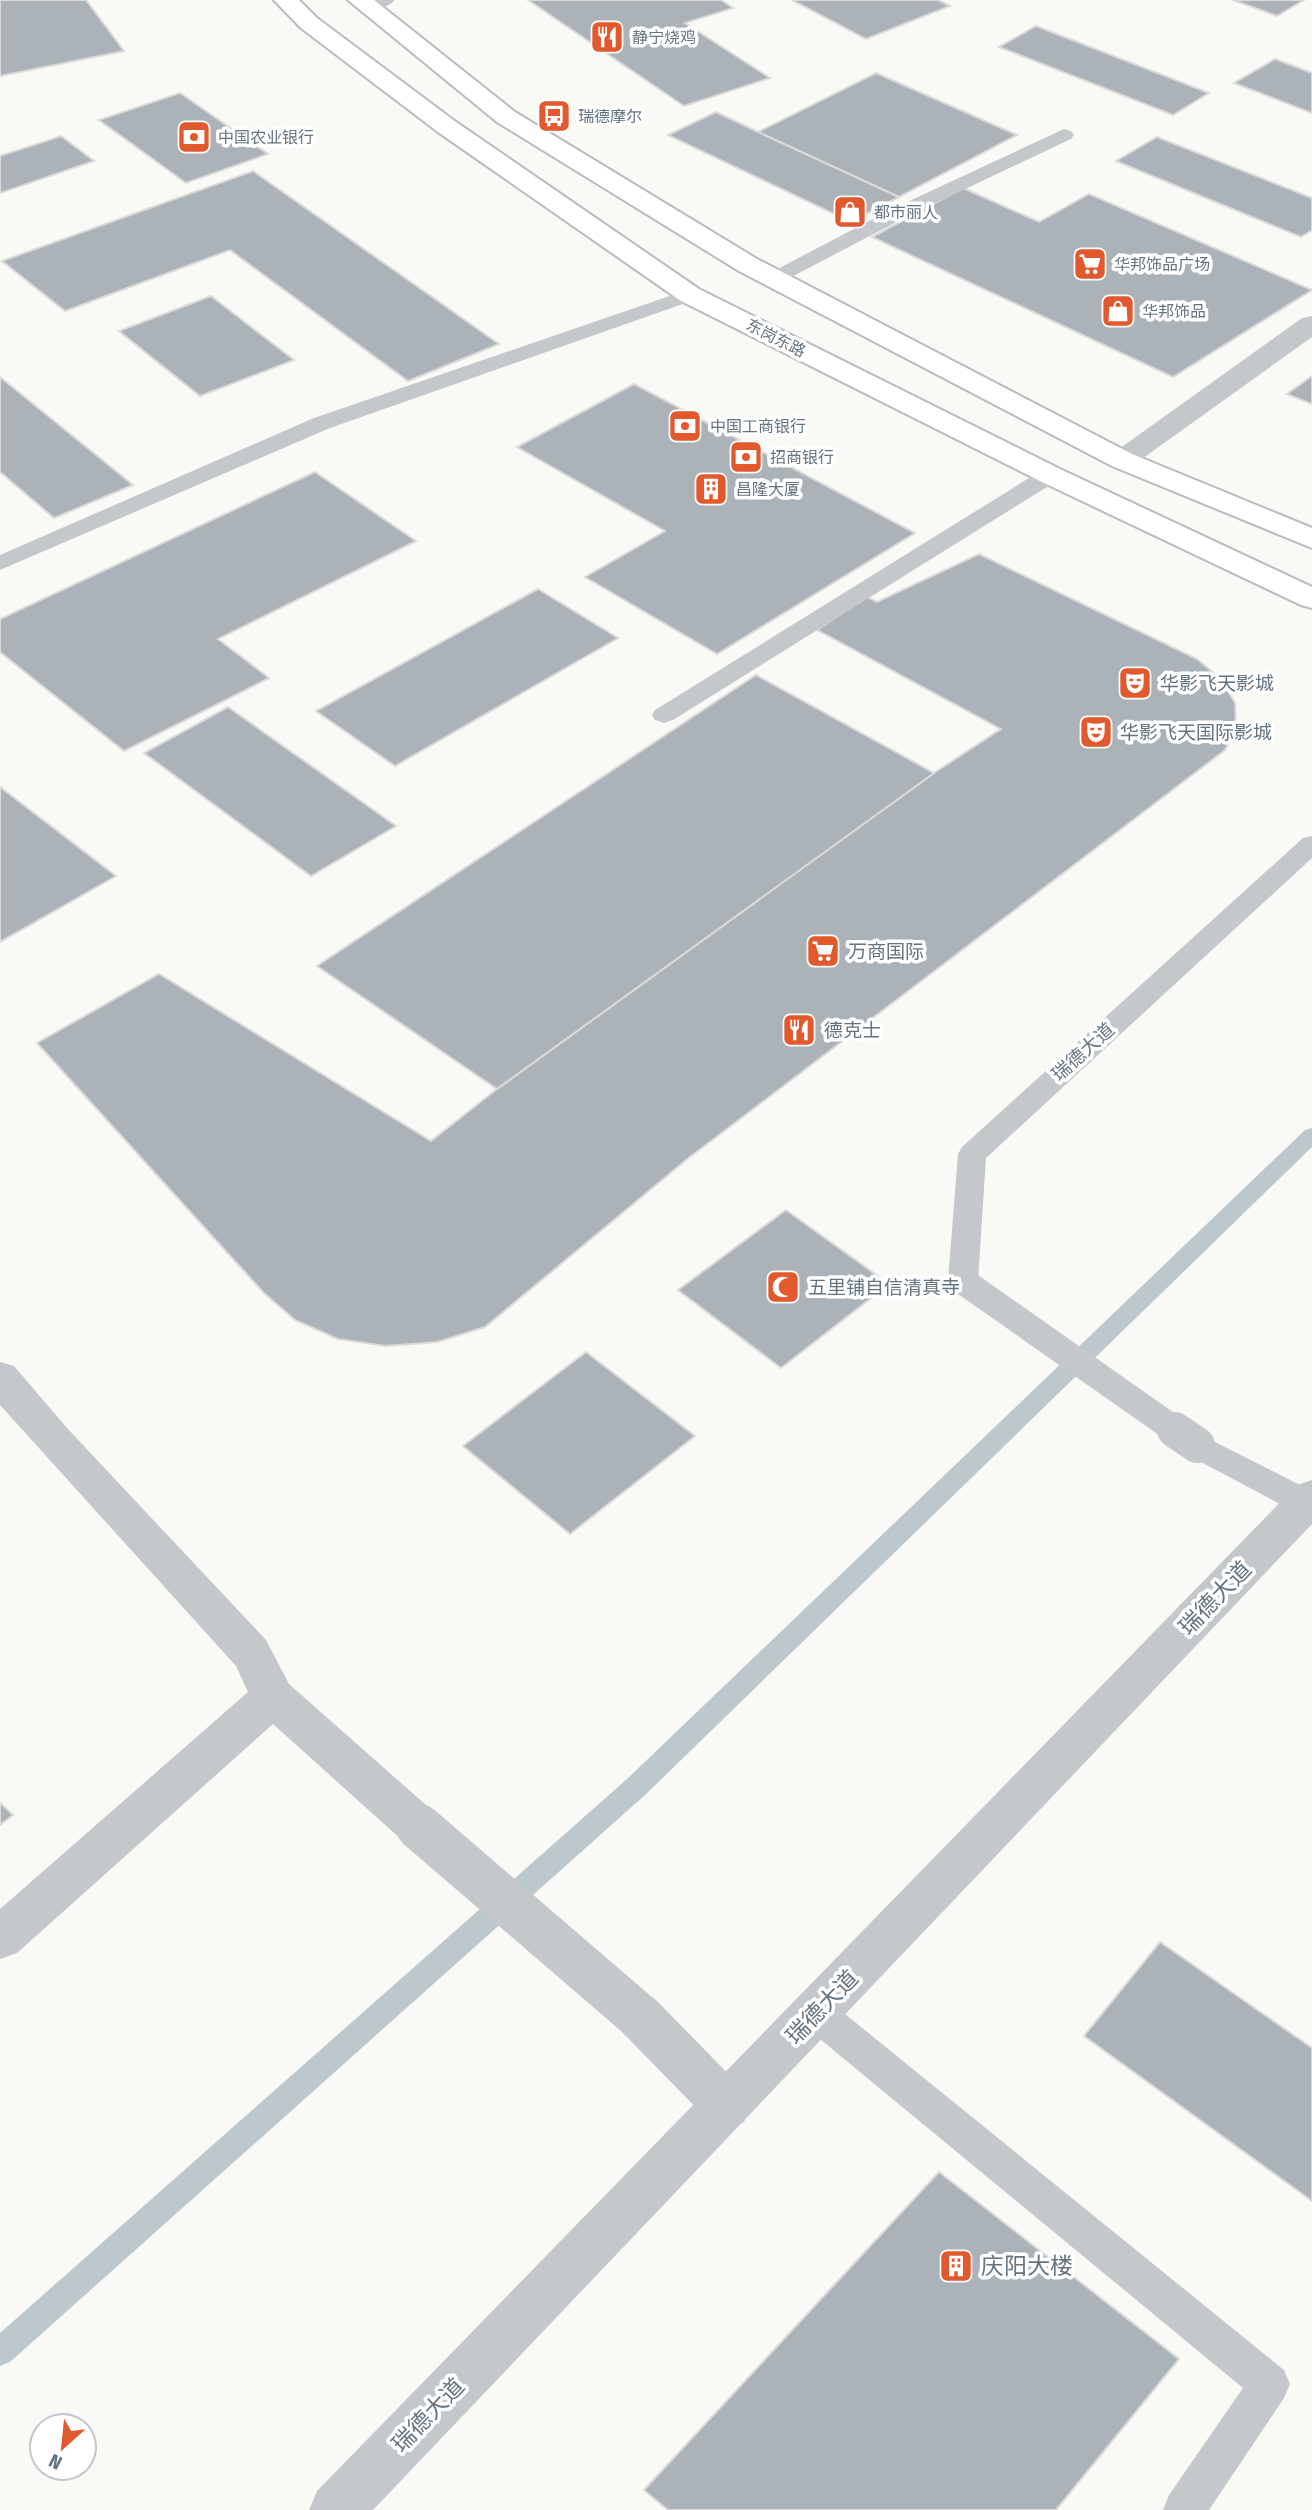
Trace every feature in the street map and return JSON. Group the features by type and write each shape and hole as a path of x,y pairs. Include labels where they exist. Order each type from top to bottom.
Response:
{"main road":[{"name":"东岗东路","path":"286,0 309,23 447,127 690,295 1050,475 1312,599"},
{"path":"371,2 506,117 773,279 1122,460 1312,539"}],"street":[{"path":"1122,460 1312,324"},
{"path":"0,1377 53,1439 251,1653 273,1697 640,2017 727,2106"},
{"name":"瑞德大道","path":"337,2510 1309,1500"},
{"path":"0,1938 273,1697"}],"lane":[{"path":"773,279 899,213 1064,135"},
{"path":"0,563 322,423 690,295"},
{"path":"664,715 1050,475"},
{"name":"瑞德大道","path":"1309,1500 1197,1445 963,1281 972,1154 1312,844"},
{"path":"816,2012 1269,2384 1184,2510"}],"building":[{"path":"0,0 86,0 124,51 0,76"},
{"path":"528,0 721,0 733,8 685,23 770,78 684,106"},
{"path":"792,0 938,0 950,6 866,39"},
{"path":"1233,0 1304,0 1277,16"},
{"path":"1036,26 1209,93 1173,115 999,47"},
{"path":"1275,59 1312,73 1312,113 1234,83"},
{"path":"876,73 1017,135 899,197 758,132"},
{"path":"180,93 268,154 186,183 99,120"},
{"path":"716,112 899,197 851,222 668,135"},
{"path":"61,136 94,161 0,193 0,156"},
{"path":"1157,137 1312,198 1312,230 1301,237 1116,161"},
{"path":"253,171 499,344 408,381 230,250 65,311 2,261"},
{"name":"华邦饰品广场","path":"963,188 1039,222 1089,194 1312,290 1173,377 872,237"},
{"path":"211,296 294,360 200,396 119,331"},
{"path":"1312,376 1312,404 1287,394"},
{"path":"0,377 133,485 54,518 0,472"},
{"name":"昌隆大厦","path":"634,384 915,533 717,654 585,577 665,531 517,447"},
{"path":"315,472 416,541 218,639 269,678 124,751 0,652 0,619"},
{"name":"万商国际","path":"979,554 1197,659 1221,679 1235,703 1236,728 1225,750 686,1160 485,1327 437,1342 386,1346 338,1339 295,1320 264,1293 37,1043 159,974 431,1141 497,1089 934,773 1001,729 817,630 867,597 877,602"},
{"path":"538,589 618,638 395,766 316,711"},
{"path":"756,675 934,773 497,1089 317,966"},
{"path":"228,707 396,826 311,876 144,753"},
{"path":"0,787 116,876 0,942"},
{"name":"五里铺自信清真寺","path":"786,1210 889,1284 781,1368 678,1290"},
{"path":"586,1352 695,1436 570,1534 463,1446"},
{"path":"0,1803 13,1815 0,1825"},
{"path":"1160,1942 1312,2048 1312,2201 1084,2036"},
{"name":"庆阳大楼","path":"939,2172 1179,2359 1056,2510 668,2510 644,2490"}],"waterway":[{"path":"0,2352 636,1787 1312,1135"}],"place":[{"name":"静宁烧鸡","path":"607,37"},
{"name":"瑞德摩尔","path":"554,116"},
{"name":"中国农业银行","path":"194,137"},
{"name":"都市丽人","path":"850,212"},
{"name":"华邦饰品广场","path":"1090,264"},
{"name":"华邦饰品","path":"1118,311"},
{"name":"中国工商银行","path":"685,426"},
{"name":"招商银行","path":"746,457"},
{"name":"昌隆大厦","path":"711,489"},
{"name":"华影飞天影城","path":"1135,683"},
{"name":"华影飞天国际影城","path":"1096,732"},
{"name":"万商国际","path":"823,951"},
{"name":"德克士","path":"799,1030"},
{"name":"五里铺自信清真寺","path":"783,1287"},
{"name":"庆阳大楼","path":"956,2266"}]}
